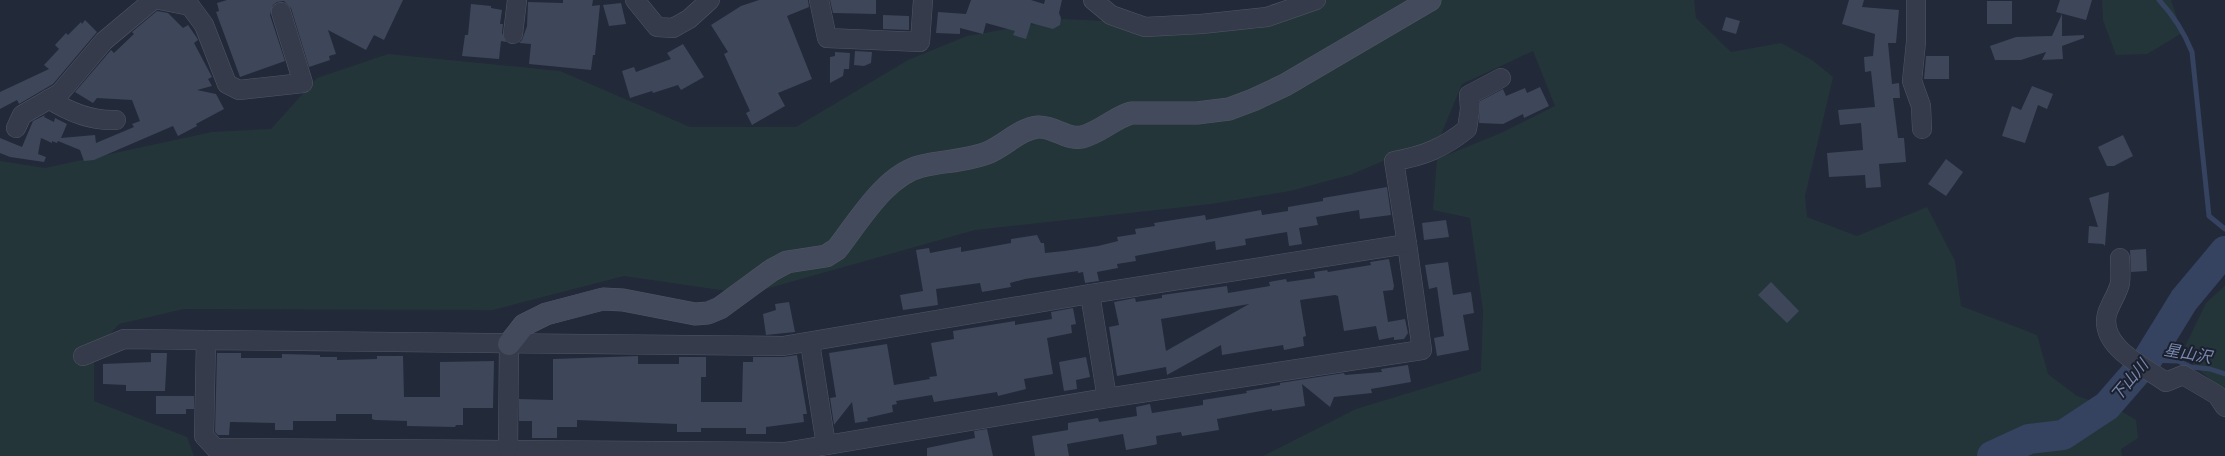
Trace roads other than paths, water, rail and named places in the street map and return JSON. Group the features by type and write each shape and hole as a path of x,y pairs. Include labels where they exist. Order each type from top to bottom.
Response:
{"street":[{"path":"16,128 22,115 60,93 104,41 153,0"},
{"path":"160,0 190,6 204,25 227,84 239,90 303,83 281,12"},
{"path":"513,34 517,0"},
{"path":"635,0 657,27 673,28 689,19 710,0"},
{"path":"819,0 827,38 920,42 923,0"},
{"path":"1093,0 1111,15 1145,27 1201,24 1267,17 1316,0"},
{"path":"508,449 509,344 524,325 546,314 598,300 623,300 695,314 708,313 720,308 772,270 787,262 826,256 837,249 890,183 904,172 921,166 976,157 989,152 1025,131 1039,127 1052,129 1069,137 1082,137 1121,116 1131,113 1197,113 1229,109 1286,85 1430,0"},
{"path":"1916,0 1916,42 1912,81 1921,106 1922,129"},
{"path":"206,340 204,436 215,448 785,452 1107,398 1422,350 1394,161 1419,156 1448,144 1467,130 1470,109 1469,95 1501,78"},
{"path":"50,99 66,110 104,120 116,120"},
{"path":"83,356 124,339 783,346 810,343 1090,294 1407,244"},
{"path":"2120,258 2120,284 2107,316 2108,330 2113,341 2122,352 2166,382 2183,375 2217,395 2225,407"},
{"path":"1090,294 1107,398"},
{"path":"810,343 826,445"}],"waterway":[{"path":"2159,0 2178,24 2192,52 2209,216 2225,229"},
{"name":"下山川","path":"1992,456 2029,439 2063,435 2107,406 2147,360 2184,300 2225,251"},
{"name":"星山沢","path":"2147,360 2178,361 2191,367 2210,369 2225,374"}]}
